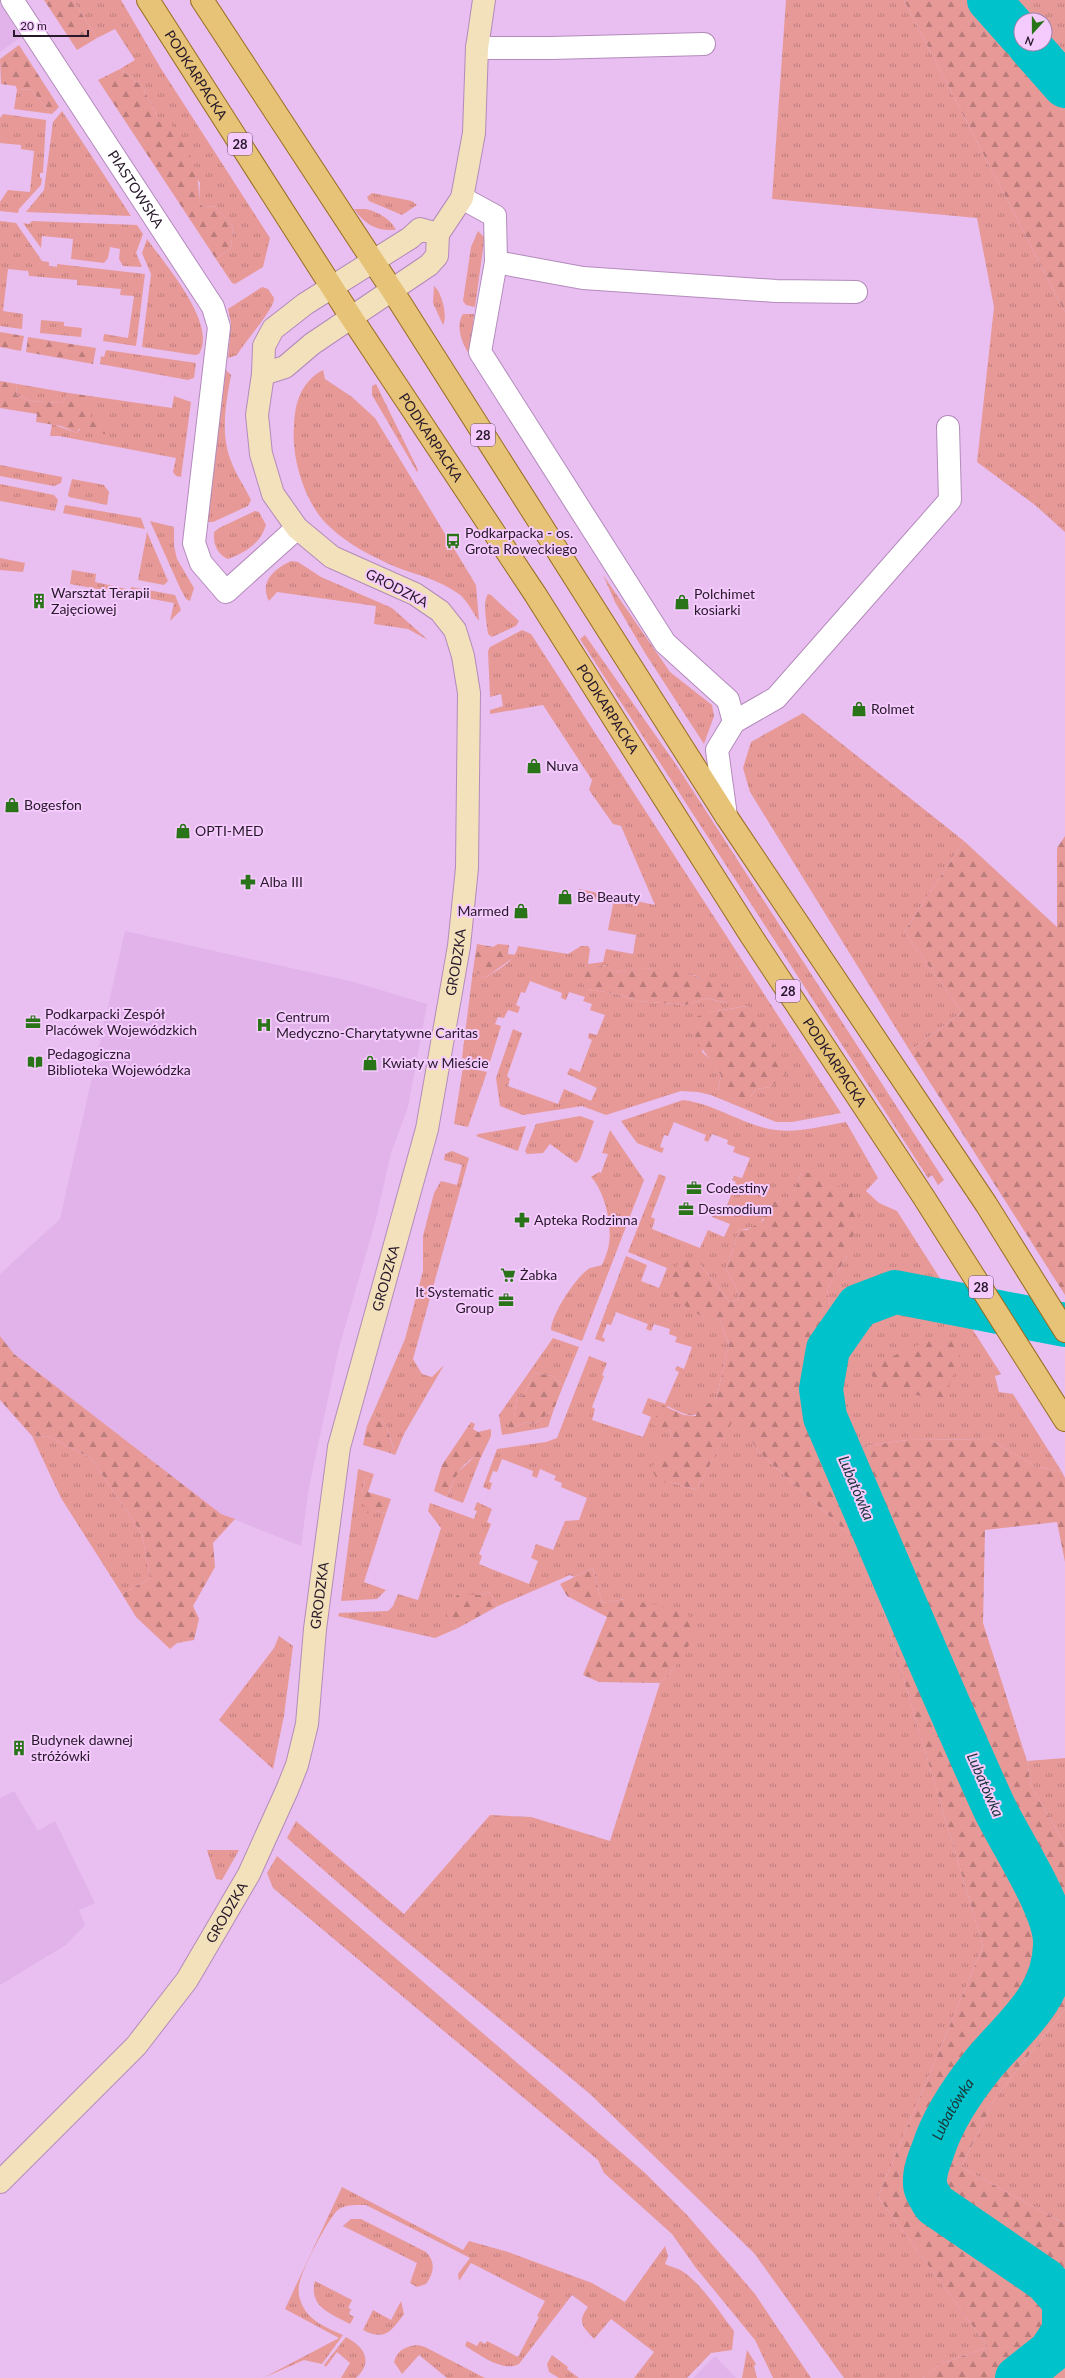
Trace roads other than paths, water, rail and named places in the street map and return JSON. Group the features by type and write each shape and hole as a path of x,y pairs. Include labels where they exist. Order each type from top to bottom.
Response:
{"main road":[{"name":"PODKARPACKA","path":"148,0 332,287 526,581 750,934 923,1196 1065,1420"},
{"name":"28","path":"202,0 392,290 726,816 986,1204 1065,1331"}],"street":[{"name":"PIASTOWSKA","path":"12,0 213,307 219,327 194,543 201,563 226,592 297,528"},
{"path":"263,374 285,367 302,351 416,275 437,256 438,234 462,198 474,133 477,48 484,0"},
{"path":"477,48 551,48 704,44"},
{"path":"462,198 495,216 496,262 480,352 665,643 728,700 734,722"},
{"name":"GRODZKA","path":"0,2182 136,2046 187,1980 238,1895 287,1790 297,1765 307,1724 315,1629 340,1447 427,1129 458,946 467,868 469,693 463,656 455,630 440,611 415,594 332,557 297,528 274,494 261,454 257,415 263,374 264,346 273,329 292,314 332,287 410,238 420,229 438,234"},
{"path":"496,262 583,278 776,292 856,292"},
{"path":"726,816 717,750 734,722 776,698 950,500 948,426"}],"waterway":[{"name":"Lubatówka","path":"989,0 1013,27"},
{"name":"Lubatówka","path":"1035,52 1065,86"},
{"name":"Lubatówka","path":"1017,2378 1050,2352 1064,2331 1064,2301 1045,2280 934,2204 925,2186 925,2175 937,2138 954,2104 984,2063 1030,2010 1048,1981 1053,1964 1055,1945 1054,1930 1031,1875 993,1805 908,1612 825,1417 821,1389 828,1349 858,1306 895,1292 1065,1325"}],"place":[{"name":"Podkarpacka - os. Grota Roweckiego","path":"453,541"},
{"name":"Warsztat Terapii Zajęciowej","path":"39,601"},
{"name":"Polchimet kosiarki","path":"682,602"},
{"name":"Rolmet","path":"859,709"},
{"name":"Nuva","path":"534,766"},
{"name":"Bogesfon","path":"12,805"},
{"name":"OPTI-MED","path":"183,831"},
{"name":"Alba III","path":"248,882"},
{"name":"Be Beauty","path":"565,897"},
{"name":"Marmed","path":"521,911"},
{"name":"Podkarpacki Zespół Placówek Wojewódzkich","path":"33,1022"},
{"name":"Centrum Medyczno-Charytatywne Caritas","path":"264,1025"},
{"name":"Pedagogiczna Biblioteka Wojewódzka","path":"35,1062"},
{"name":"Kwiaty w Mieście","path":"370,1063"},
{"name":"Codestiny","path":"694,1188"},
{"name":"Desmodium","path":"686,1209"},
{"name":"Apteka Rodzinna","path":"522,1220"},
{"name":"Żabka","path":"508,1275"},
{"name":"It Systematic Group","path":"506,1300"},
{"name":"Budynek dawnej stróżówki","path":"19,1748"}]}
